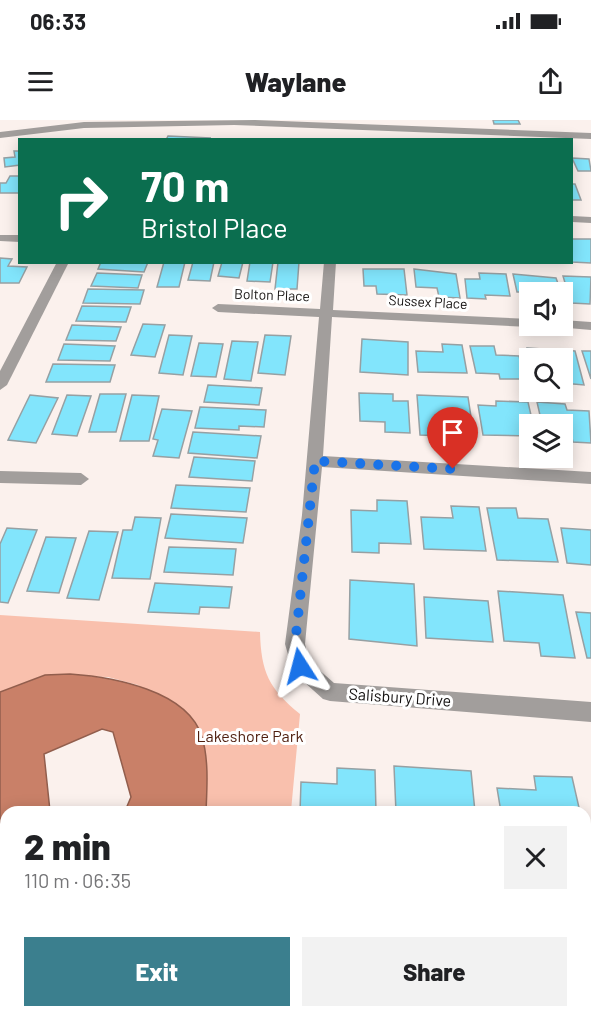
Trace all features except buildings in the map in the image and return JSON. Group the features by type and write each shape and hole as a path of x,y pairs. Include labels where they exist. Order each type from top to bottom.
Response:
{"street":[{"path":"551,120 558,137"},
{"path":"126,132 133,122"},
{"path":"0,135 133,122 234,122 344,134 433,138"},
{"path":"52,138 126,132 202,130 344,134 591,136"},
{"path":"0,143 18,141"},
{"path":"573,143 591,144"},
{"path":"573,219 591,220"},
{"path":"0,238 18,239"},
{"path":"0,385 7,357 62,264"},
{"name":"Salisbury Drive","path":"330,264 315,461 295,644 300,666 330,692 591,711"},
{"name":"Bolton Place","path":"218,308 325,312"},
{"name":"Sussex Place","path":"325,312 519,321"},
{"path":"573,325 591,326"},
{"path":"315,461 591,478"},
{"path":"0,477 81,479"}],"green space":[{"name":"Lakeshore Park","path":"0,615 260,632 262,658 269,679 281,696 300,714 291,806 206,806 205,763 138,685 108,677 45,675 0,692"}],"shaded area":[{"path":"70,674 127,683 165,697 181,708 194,721 202,737 206,755 206,806 127,806 131,797 113,732 102,729 44,754 49,806 0,806 0,692 45,675"}],"route":[{"path":"300,666 295,644 315,461 453,469"}]}
